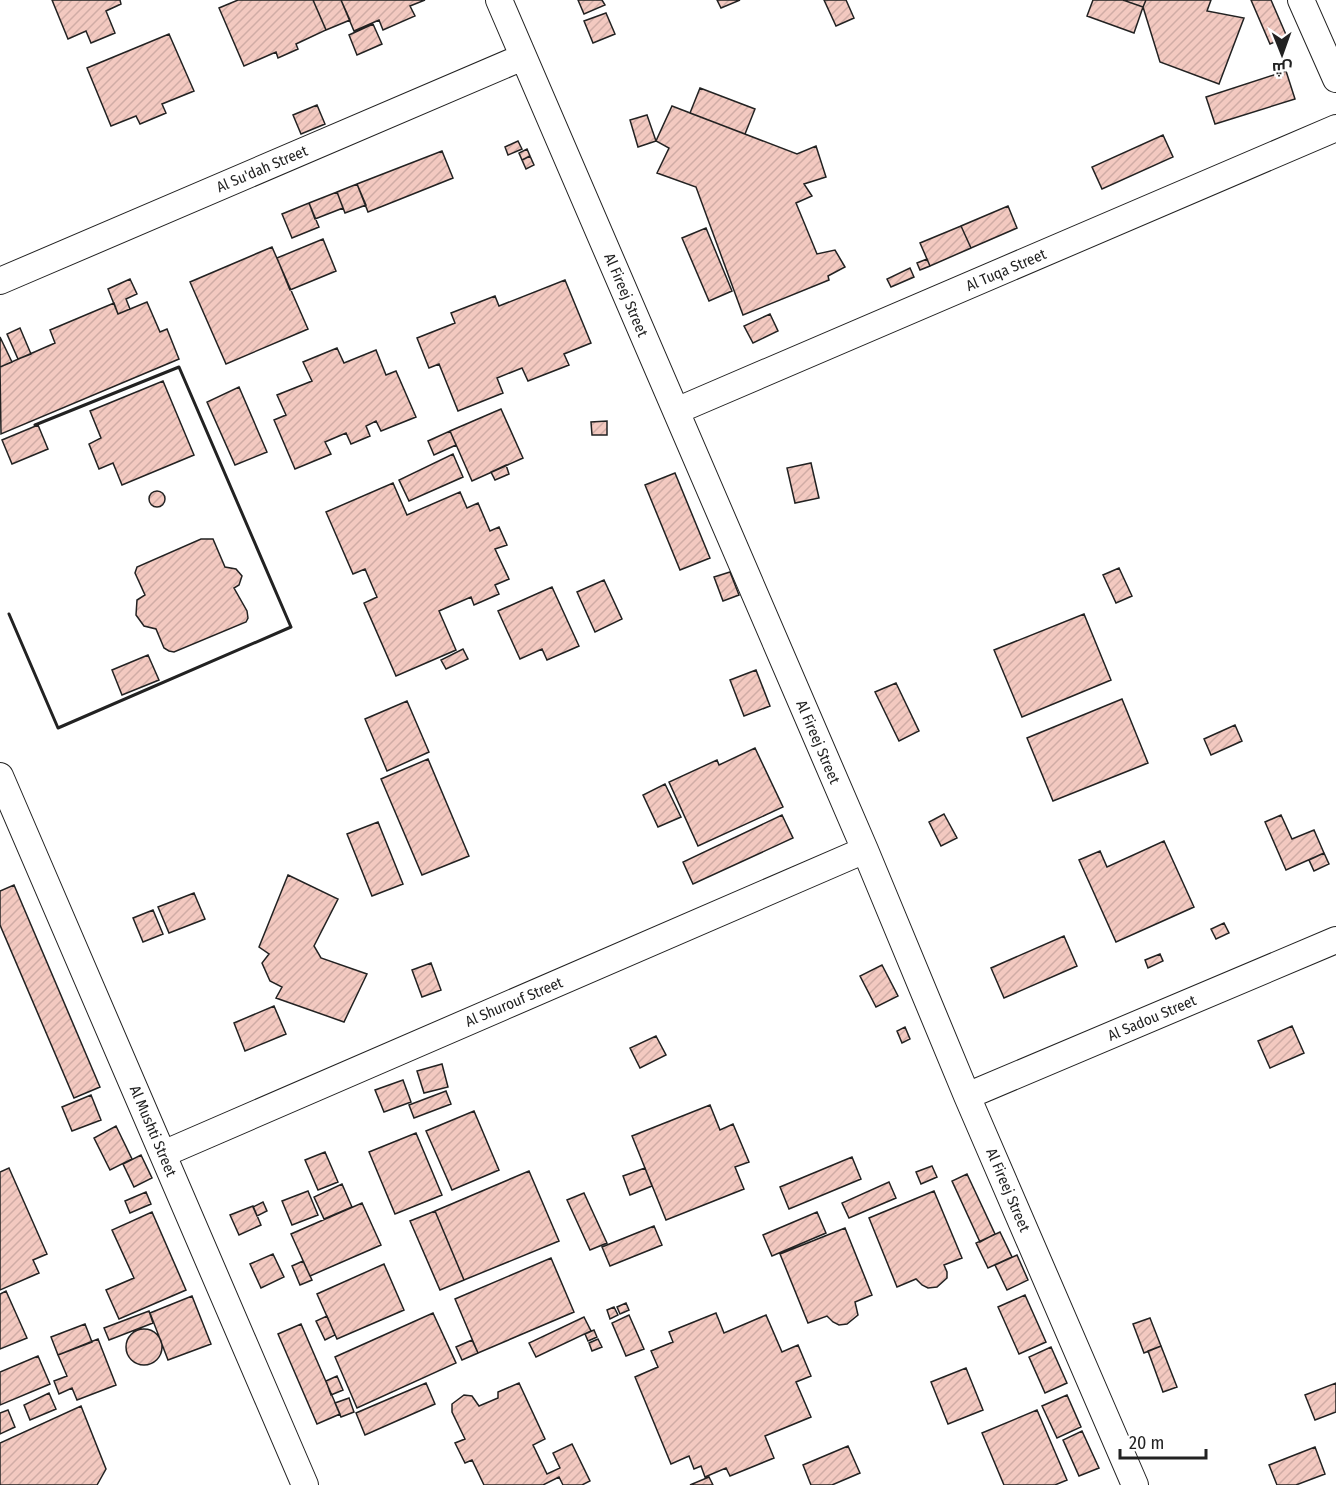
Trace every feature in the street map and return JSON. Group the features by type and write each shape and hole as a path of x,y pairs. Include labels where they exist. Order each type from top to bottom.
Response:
{"street":[{"name":"Al Fireej Street","path":"499,0 865,850 967,1096 1135,1485"},
{"path":"1301,0 1336,79"},
{"name":"Al Su'dah Street","path":"0,281 524,57"},
{"name":"Al Tuqa Street","path":"676,411 1336,129"},
{"name":"Al Mushti Street","path":"0,776 305,1485"},
{"name":"Al Shurouf Street","path":"162,1154 865,850"},
{"name":"Al Sadou Street","path":"967,1096 1336,940"}],"building":[{"path":"52,0 120,0 121,4 106,11 115,33 91,43 86,31 68,39"},
{"path":"238,0 313,0 326,30 296,44 298,49 278,58 276,52 244,66 219,8"},
{"path":"313,0 341,0 350,20 326,30"},
{"path":"341,0 425,0 410,6 415,16 383,30 379,20 354,31"},
{"path":"578,0 602,0 605,5 584,14"},
{"path":"717,0 740,0 721,8"},
{"path":"824,0 846,0 854,18 836,26"},
{"path":"1093,0 1123,0 1143,7 1134,33 1087,16"},
{"path":"1123,0 1146,0 1143,7"},
{"path":"1146,0 1211,0 1207,11 1244,18 1219,84 1160,62 1143,7"},
{"path":"1251,0 1271,0 1287,37 1270,44"},
{"path":"606,13 615,34 593,43 584,21"},
{"path":"373,24 382,44 357,55 349,35"},
{"path":"169,34 194,91 162,104 166,113 140,124 136,116 111,126 87,68"},
{"path":"1286,71 1295,99 1215,124 1206,97"},
{"path":"700,88 755,109 745,134 690,113"},
{"path":"317,105 325,124 301,134 293,115"},
{"path":"672,106 797,154 816,146 826,177 804,184 812,196 796,203 817,254 835,250 845,267 828,276 829,280 743,315 696,187 657,173 669,148 656,141"},
{"path":"647,115 656,141 638,147 630,120"},
{"path":"1163,135 1173,157 1102,189 1092,167"},
{"path":"518,141 522,149 508,155 505,147"},
{"path":"527,149 530,156 522,160 519,153"},
{"path":"442,151 453,178 368,212 357,184"},
{"path":"530,156 534,165 526,169 522,160"},
{"path":"357,184 366,205 345,213 337,192"},
{"path":"337,192 343,208 315,219 309,203"},
{"path":"309,203 319,227 292,238 282,214"},
{"path":"1008,206 1017,228 971,248 961,226"},
{"path":"961,226 971,248 930,266 920,243"},
{"path":"706,228 732,291 709,301 682,238"},
{"path":"323,239 336,271 290,290 277,258"},
{"path":"272,247 308,329 226,364 190,282"},
{"path":"927,259 930,266 920,270 917,263"},
{"path":"910,268 914,277 891,287 887,279"},
{"path":"130,279 137,294 126,299 130,309 118,314 108,289"},
{"path":"565,280 591,343 564,354 569,365 528,381 522,368 497,378 503,393 458,411 439,364 429,368 417,338 455,323 451,313 495,296 499,306"},
{"path":"147,302 160,332 167,329 179,359 1,434 0,367 55,343 50,330 114,303 118,314"},
{"path":"770,314 778,331 753,343 744,326"},
{"path":"20,328 31,354 18,359 7,334"},
{"path":"0,337 12,362 0,367"},
{"path":"337,348 344,363 376,350 386,375 396,371 416,417 381,431 376,421 366,426 370,436 351,444 346,433 325,442 331,454 295,469 274,420 286,415 277,395 312,381 303,362"},
{"path":"163,381 194,455 122,485 113,463 99,469 89,444 101,438 90,411"},
{"path":"239,387 267,452 235,465 207,402"},
{"path":"501,409 523,458 472,481 450,431"},
{"path":"607,421 607,435 592,435 591,422"},
{"path":"38,425 48,449 12,464 2,440"},
{"path":"450,431 456,445 434,455 428,441"},
{"path":"453,454 463,477 409,501 399,480"},
{"path":"811,463 819,498 795,503 787,468"},
{"path":"506,465 509,474 495,480 491,472"},
{"path":"675,473 710,558 680,570 645,485"},
{"path":"393,483 407,515 460,492 467,508 478,503 490,531 499,527 507,545 495,549 509,579 495,585 499,594 474,605 471,597 439,611 456,650 396,676 364,603 377,597 365,569 353,574 326,512"},
{"path":"154,491 160,491 165,499 163,505 154,507 149,502 149,496"},
{"path":"201,539 213,539 225,567 236,569 242,576 239,585 234,588 247,611 248,618 246,622 174,652 169,651 164,648 156,629 144,626 136,615 137,600 145,595 135,573 137,567"},
{"path":"1119,568 1132,596 1116,603 1103,575"},
{"path":"730,572 739,595 723,601 714,577"},
{"path":"604,580 622,619 595,632 577,592"},
{"path":"552,587 579,646 547,660 542,649 520,659 498,611"},
{"path":"1084,614 1111,680 1022,717 994,650"},
{"path":"463,649 468,659 446,669 441,660"},
{"path":"148,655 159,680 122,695 112,670"},
{"path":"756,670 770,706 744,716 730,680"},
{"path":"896,683 919,731 899,741 875,692"},
{"path":"1122,699 1148,763 1053,801 1027,738"},
{"path":"407,701 429,752 387,771 365,719"},
{"path":"1235,725 1242,741 1211,755 1204,739"},
{"path":"755,748 783,807 698,846 669,782 717,760 719,765"},
{"path":"428,759 469,856 422,875 381,779"},
{"path":"665,784 681,817 658,827 643,795"},
{"path":"944,814 957,838 941,846 929,822"},
{"path":"782,815 793,838 693,884 683,862"},
{"path":"1281,815 1292,839 1314,830 1324,853 1286,870 1265,822"},
{"path":"378,822 403,884 372,896 347,834"},
{"path":"1164,841 1194,907 1116,942 1079,860 1100,851 1107,867"},
{"path":"1324,853 1329,864 1314,871 1309,860"},
{"path":"288,875 338,899 314,946 321,958 367,974 344,1022 276,998 282,987 270,981 262,963 269,954 259,947"},
{"path":"14,885 100,1087 74,1098 0,925 0,891"},
{"path":"194,893 205,919 169,933 158,907"},
{"path":"153,910 163,934 143,942 133,918"},
{"path":"1224,923 1229,933 1216,939 1211,929"},
{"path":"1064,936 1077,966 1004,998 991,968"},
{"path":"1160,954 1163,961 1148,968 1145,960"},
{"path":"431,963 441,990 422,997 412,970"},
{"path":"882,965 898,996 876,1007 860,976"},
{"path":"274,1006 286,1034 245,1051 234,1023"},
{"path":"1292,1026 1304,1053 1270,1068 1258,1041"},
{"path":"905,1027 910,1039 902,1043 897,1031"},
{"path":"656,1036 666,1055 640,1068 630,1048"},
{"path":"442,1064 448,1087 424,1093 417,1071"},
{"path":"403,1080 411,1102 384,1112 375,1090"},
{"path":"446,1091 451,1104 414,1118 409,1105"},
{"path":"91,1095 101,1120 72,1131 62,1107"},
{"path":"710,1105 720,1130 733,1124 749,1162 735,1167 744,1189 666,1220 632,1136"},
{"path":"474,1111 499,1170 452,1190 426,1131"},
{"path":"116,1126 132,1159 110,1170 94,1138"},
{"path":"416,1133 442,1195 395,1214 369,1152"},
{"path":"325,1152 338,1182 318,1190 305,1160"},
{"path":"141,1155 152,1178 134,1187 123,1164"},
{"path":"852,1157 861,1179 789,1209 780,1187"},
{"path":"932,1166 937,1177 921,1184 916,1172"},
{"path":"9,1168 47,1254 33,1260 39,1273 0,1290 0,1172"},
{"path":"645,1168 652,1186 630,1195 623,1176"},
{"path":"529,1171 559,1241 464,1280 435,1211"},
{"path":"967,1174 995,1234 980,1242 952,1181"},
{"path":"889,1182 896,1198 849,1218 842,1203"},
{"path":"342,1184 352,1207 324,1219 314,1197"},
{"path":"308,1191 318,1215 292,1225 282,1201"},
{"path":"934,1191 962,1258 944,1265 947,1278 937,1287 928,1288 916,1279 897,1287 869,1218"},
{"path":"146,1192 151,1204 130,1213 125,1201"},
{"path":"584,1193 607,1243 590,1250 567,1200"},
{"path":"263,1202 267,1211 257,1216 253,1207"},
{"path":"362,1203 381,1245 310,1276 291,1234"},
{"path":"253,1206 261,1225 239,1235 230,1215"},
{"path":"435,1211 464,1280 440,1290 410,1221"},
{"path":"152,1212 186,1290 119,1319 106,1290 134,1278 112,1230"},
{"path":"817,1212 826,1233 772,1256 763,1235"},
{"path":"654,1226 662,1245 610,1266 602,1247"},
{"path":"845,1228 872,1295 855,1302 858,1315 847,1324 839,1325 827,1316 808,1323 780,1254"},
{"path":"1000,1232 1012,1257 988,1268 976,1243"},
{"path":"273,1254 284,1277 261,1288 250,1264"},
{"path":"1017,1255 1028,1280 1007,1290 995,1265"},
{"path":"551,1258 574,1312 478,1353 455,1299"},
{"path":"303,1261 312,1280 300,1285 292,1266"},
{"path":"384,1264 404,1310 337,1339 317,1294"},
{"path":"6,1291 27,1338 0,1349 0,1294"},
{"path":"1025,1295 1046,1342 1019,1354 998,1307"},
{"path":"192,1296 211,1344 168,1360 150,1313"},
{"path":"626,1303 629,1310 620,1314 617,1307"},
{"path":"614,1307 618,1315 610,1319 607,1310"},
{"path":"149,1311 153,1323 109,1340 104,1328"},
{"path":"433,1313 456,1363 357,1408 335,1357"},
{"path":"716,1313 724,1333 766,1315 782,1352 798,1345 811,1376 796,1382 811,1417 765,1436 774,1458 730,1476 726,1468 705,1477 701,1466 694,1469 689,1456 671,1464 635,1377 658,1367 651,1351 673,1342 669,1332"},
{"path":"629,1315 644,1349 626,1356 612,1323"},
{"path":"327,1316 335,1335 325,1340 316,1321"},
{"path":"584,1317 591,1331 536,1357 529,1343"},
{"path":"1150,1318 1161,1346 1144,1353 1133,1324"},
{"path":"85,1324 92,1342 58,1355 51,1337"},
{"path":"301,1324 340,1414 317,1424 278,1334"},
{"path":"144,1329 157,1334 162,1347 157,1360 144,1365 131,1360 126,1347 131,1334"},
{"path":"594,1330 597,1337 588,1341 585,1334"},
{"path":"98,1339 116,1385 77,1400 72,1388 59,1394 54,1381 67,1376 58,1355"},
{"path":"598,1339 602,1347 592,1351 589,1343"},
{"path":"472,1340 478,1353 462,1360 456,1347"},
{"path":"1161,1346 1177,1387 1163,1392 1148,1351"},
{"path":"1051,1347 1067,1383 1045,1393 1029,1357"},
{"path":"38,1356 50,1384 0,1405 0,1372"},
{"path":"966,1368 983,1410 948,1424 931,1382"},
{"path":"337,1376 343,1390 331,1395 326,1381"},
{"path":"426,1383 435,1404 365,1435 356,1413"},
{"path":"519,1383 545,1439 533,1445 547,1474 560,1468 553,1453 572,1444 590,1481 582,1485 563,1485 559,1477 543,1485 484,1485 472,1460 465,1463 455,1443 465,1439 452,1412 452,1404 464,1395 472,1396 479,1406 498,1398 498,1392"},
{"path":"1336,1383 1336,1412 1315,1420 1305,1395"},
{"path":"49,1393 56,1409 30,1420 24,1405"},
{"path":"1067,1395 1081,1427 1057,1438 1042,1406"},
{"path":"349,1398 354,1412 341,1417 335,1403"},
{"path":"81,1406 106,1469 97,1485 0,1485 0,1443"},
{"path":"8,1410 15,1427 0,1434 0,1413"},
{"path":"1037,1410 1067,1480 1055,1485 1004,1485 982,1433"},
{"path":"1082,1431 1099,1468 1079,1476 1063,1440"},
{"path":"848,1446 860,1473 832,1485 811,1485 803,1465"},
{"path":"1315,1447 1325,1474 1296,1485 1277,1485 1269,1465"},
{"path":"709,1477 713,1485 690,1485"}],"wall":[{"path":"9,614 58,728 291,627 179,367 35,425"}]}
